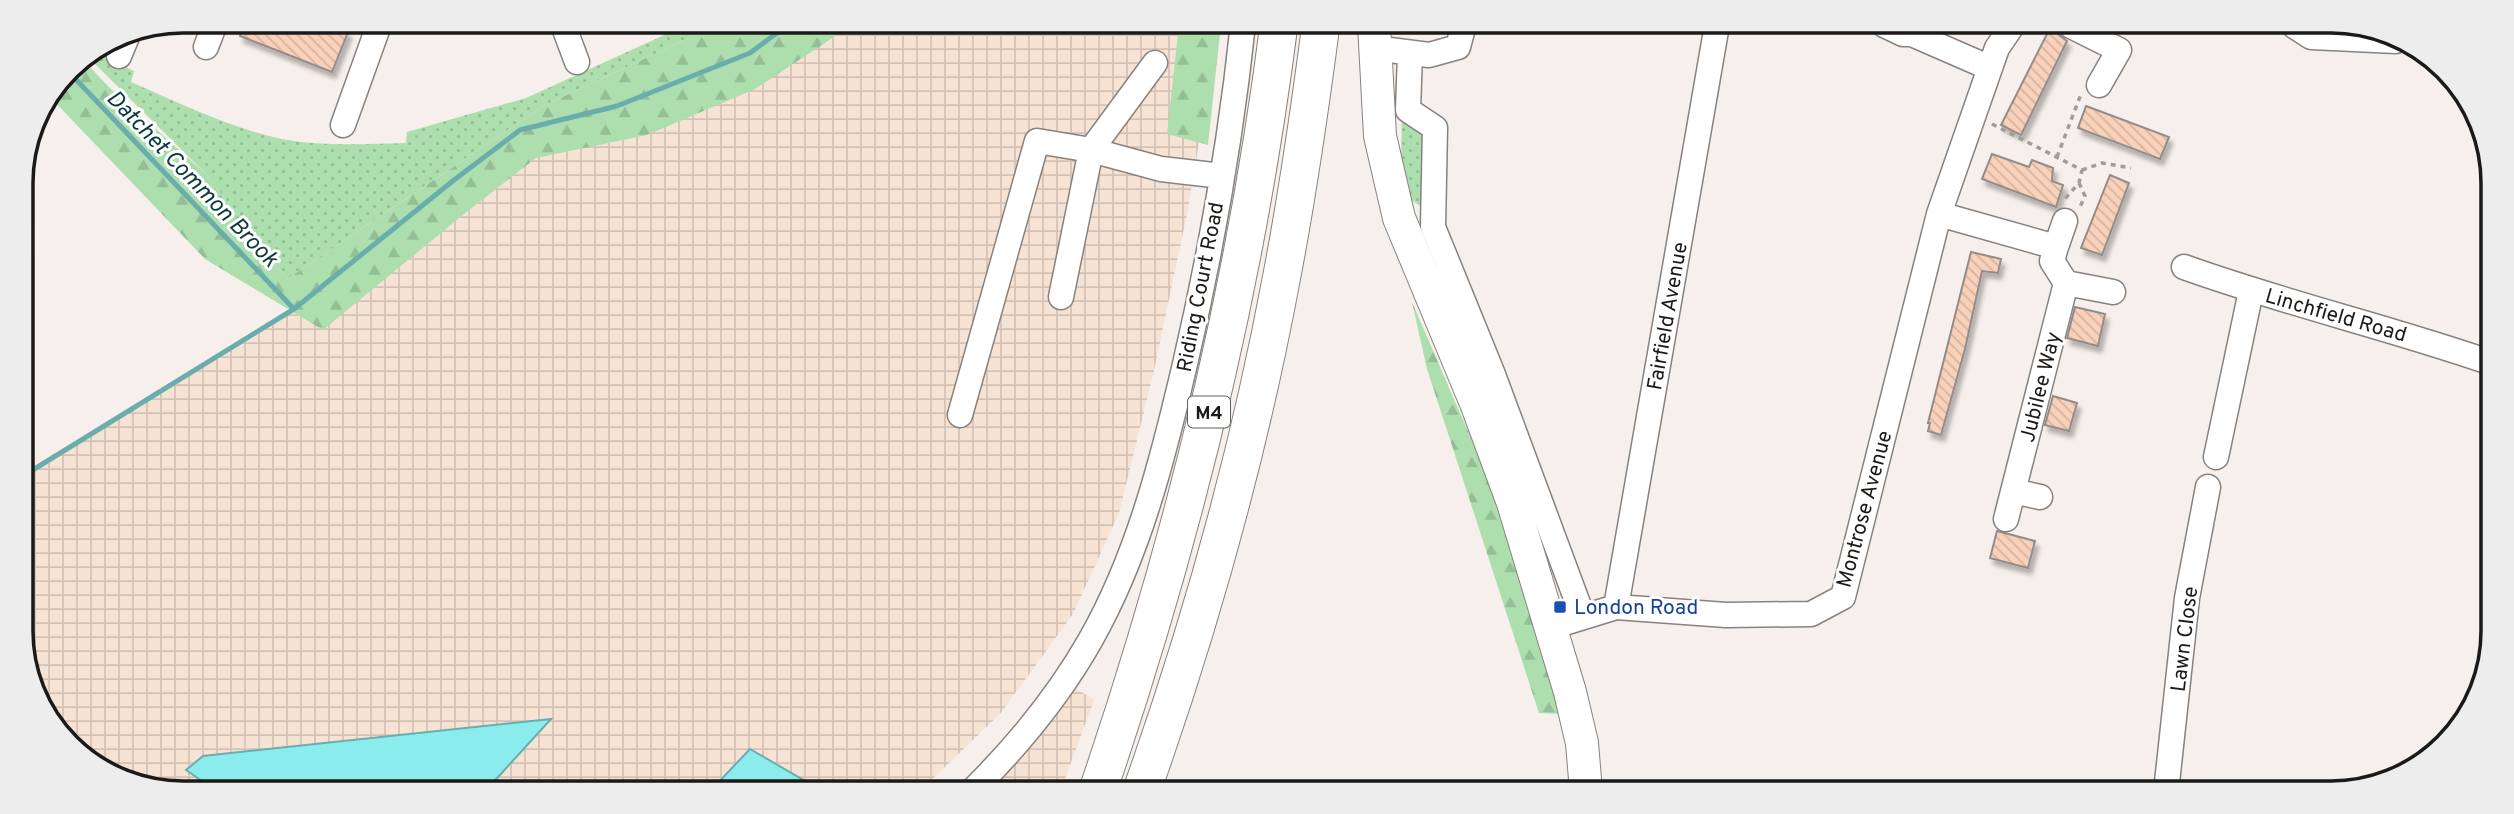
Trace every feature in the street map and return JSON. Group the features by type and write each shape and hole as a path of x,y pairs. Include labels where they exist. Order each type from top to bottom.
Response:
{"highway":[{"name":"M4","path":"1101,781 1177,536 1218,374 1249,221 1278,33"},
{"name":"M4","path":"1146,781 1218,548 1260,377 1282,276 1320,33"}],"main road":[{"path":"1374,36 1380,135 1399,218 1513,503 1570,692 1582,743 1585,780"}],"street":[{"path":"1374,36 1410,53 1429,55 1458,47 1462,33"},
{"name":"Fairfield Avenue","path":"1616,607 1716,33"},
{"path":"1901,33 1912,34 1990,68"},
{"name":"Montrose Avenue","path":"1551,627 1616,607 1726,615 1811,614 1843,597 1939,214 1997,48 2007,33"},
{"path":"2085,33 2119,50 2099,85"},
{"path":"2305,33 2311,37 2375,40"},
{"path":"206,47 211,34"},
{"path":"342,125 376,34"},
{"path":"566,34 577,62"},
{"name":"Riding Court Road","path":"982,781 1027,733 1063,684 1091,639 1119,582 1146,512 1168,438 1191,337 1222,176 1242,34"},
{"path":"119,55 123,46"},
{"path":"1410,53 1408,110 1434,128 1433,227 1492,372 1583,617"},
{"path":"1061,297 1091,150 1154,63"},
{"path":"960,415 1037,141 1091,150 1161,169 1222,176"},
{"path":"1939,214 2054,254"},
{"path":"2065,221 2054,254 2066,283 2113,292"},
{"name":"Linchfield Road","path":"2184,267 2251,291 2431,342 2481,359"},
{"name":"Jubilee Way","path":"2006,519 2066,283"},
{"path":"2216,457 2251,291"},
{"name":"Lawn Close","path":"2167,780 2187,598 2208,487"},
{"path":"2013,491 2040,497"}],"path":[{"path":"2057,157 2081,94 2099,85"},
{"path":"1974,115 2082,170 2102,163 2131,168"},
{"path":"2079,183 2085,196 2074,223 2057,217 2064,197 2079,183 2082,170"}],"shaded area":[{"path":"767,34 1213,34 1187,214 1153,375 1119,513 1073,614 1000,714 931,781 183,781 144,776 108,761 77,737 64,722 53,706 36,660 33,631 33,470 294,309 454,180"},
{"path":"1072,686 1094,700 1064,781 993,781"}],"green space":[{"path":"666,34 698,34 545,105 287,279 206,174 94,63 108,53 110,59 134,71 131,82 239,127 277,138 309,143 406,143 407,132 526,98"},
{"path":"698,34 839,34 755,89 647,135 536,158 323,330 205,259 56,103 89,66 206,174 287,279 545,105"},
{"path":"1178,34 1220,34 1208,145 1167,134"},
{"path":"1402,113 1424,125 1422,207 1411,200 1401,163"},
{"path":"1412,302 1485,471 1562,714 1539,713 1427,369"}],"water":[{"path":"551,719 495,781 202,781 186,770 203,756"},
{"path":"750,749 805,781 720,781"}],"building":[{"path":"2047,33 2058,33 2067,41 2021,135 2001,125"},
{"path":"241,34 347,34 332,72 240,36"},
{"path":"2086,106 2169,137 2160,159 2078,128"},
{"path":"1992,154 2029,167 2032,160 2053,168 2052,181 2063,185 2056,207 1982,179"},
{"path":"2110,175 2129,183 2102,255 2081,248"},
{"path":"1971,252 2001,259 1998,273 1982,271 1965,349 1941,435 1928,431 1928,423"},
{"path":"2075,307 2105,314 2098,346 2067,338"},
{"path":"2053,396 2077,403 2069,431 2045,425"},
{"path":"1997,531 2035,541 2028,568 1990,558"}],"waterway":[{"path":"33,470 294,309 520,130 617,106 750,53 776,34"},
{"name":"Datchet Common Brook","path":"75,79 294,309"}],"place":[{"name":"London Road","path":"1560,607"}]}
